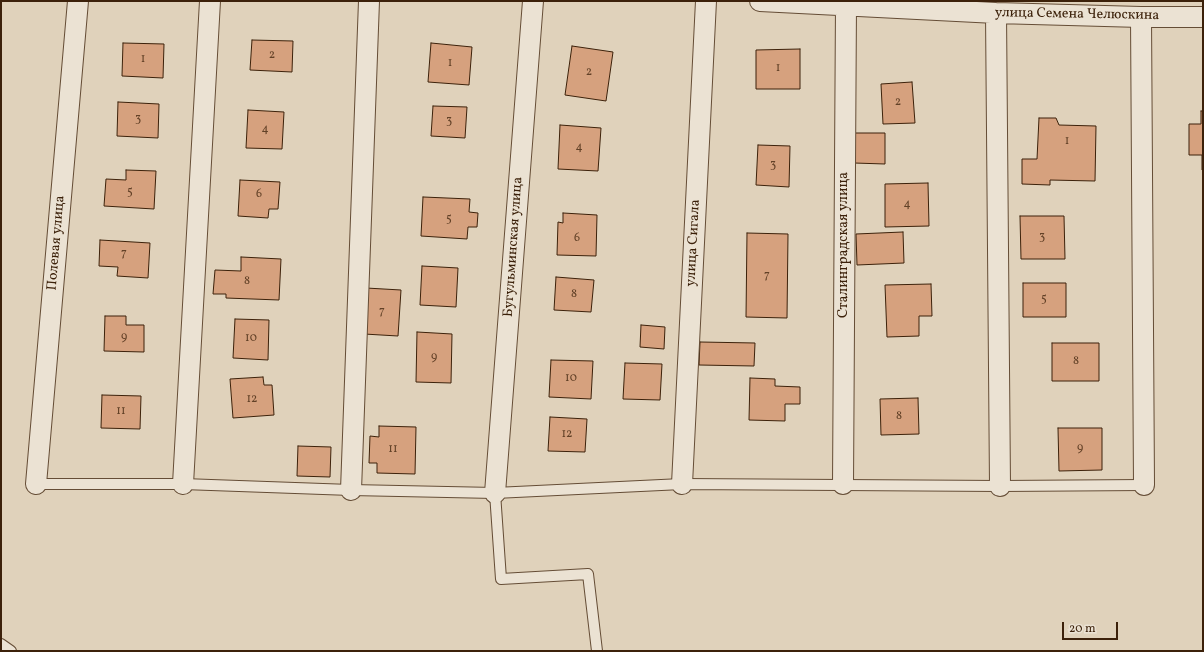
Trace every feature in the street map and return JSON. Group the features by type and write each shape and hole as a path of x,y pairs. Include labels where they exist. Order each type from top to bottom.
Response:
{"street":[{"name":"Полевая улица","path":"36,484 78,1"},
{"path":"183,484 210,1"},
{"path":"351,490 369,1"},
{"name":"Бугульминская улица","path":"495,492 533,1"},
{"name":"улица Сигала","path":"682,484 706,1"},
{"name":"улица Семена Челюскина","path":"760,1 996,13 1203,17"},
{"name":"Сталинградская улица","path":"843,484 846,5"},
{"path":"996,13 1000,486"},
{"path":"1141,17 1144,484"}],"lane":[{"path":"36,484 183,484 351,490 495,492 682,484 1000,486 1144,484"},
{"path":"495,492 501,579 588,574 597,651"},
{"path":"1,644 11,651"}],"building":[{"path":"252,40 293,41 292,72 250,70"},
{"path":"123,43 164,44 163,78 122,76"},
{"path":"431,43 472,47 469,85 428,82"},
{"path":"572,46 613,52 606,101 565,95"},
{"path":"800,49 800,89 756,89 756,50"},
{"path":"912,82 915,123 883,124 881,84"},
{"path":"118,102 159,104 158,138 117,136"},
{"path":"433,106 467,107 465,138 431,136"},
{"path":"248,110 284,112 282,149 246,148"},
{"path":"1201,111 1203,111 1203,170 1202,155 1189,155 1189,124 1201,124"},
{"path":"1039,118 1056,118 1059,125 1096,126 1095,181 1050,180 1050,185 1022,184 1022,159 1037,159"},
{"path":"560,125 601,128 598,171 558,169"},
{"path":"855,133 885,133 885,164 854,163"},
{"path":"758,145 790,146 789,187 756,185"},
{"path":"126,170 156,171 154,209 104,206 106,179 126,180"},
{"path":"240,180 280,182 278,209 269,209 268,218 238,216"},
{"path":"928,183 929,226 885,227 885,184"},
{"path":"423,197 470,199 469,212 478,213 477,227 468,227 467,239 421,236"},
{"path":"563,213 597,215 596,256 557,255 558,222 563,223"},
{"path":"1020,216 1064,216 1065,259 1021,259"},
{"path":"903,232 904,263 857,265 856,234"},
{"path":"747,233 788,234 787,318 746,317"},
{"path":"100,240 150,243 148,278 117,276 118,267 99,266"},
{"path":"241,257 281,259 279,300 226,298 226,294 213,294 215,270 241,271"},
{"path":"422,266 458,268 456,307 420,305"},
{"path":"556,277 594,280 591,312 554,310"},
{"path":"1023,283 1066,283 1066,317 1023,317"},
{"path":"931,284 932,316 919,316 919,336 887,337 885,285"},
{"path":"366,288 401,290 398,336 364,334"},
{"path":"105,316 126,316 126,325 144,325 144,352 104,351"},
{"path":"235,319 269,320 268,360 233,358"},
{"path":"641,325 665,327 664,349 640,347"},
{"path":"417,332 452,334 451,383 416,382"},
{"path":"700,342 755,343 754,366 699,365"},
{"path":"1052,343 1099,343 1099,381 1052,381"},
{"path":"551,360 593,361 591,399 549,397"},
{"path":"625,363 662,364 660,400 623,399"},
{"path":"263,377 264,385 272,385 274,415 233,418 230,379"},
{"path":"750,378 775,379 775,386 800,387 800,404 785,404 785,421 749,420"},
{"path":"102,395 141,396 140,429 101,428"},
{"path":"918,398 919,434 881,435 880,399"},
{"path":"550,417 587,419 585,452 548,451"},
{"path":"379,426 416,427 415,474 377,473 377,463 369,463 370,436 379,437"},
{"path":"1058,428 1102,428 1102,470 1059,471"},
{"path":"298,446 331,447 330,477 297,476"}]}
